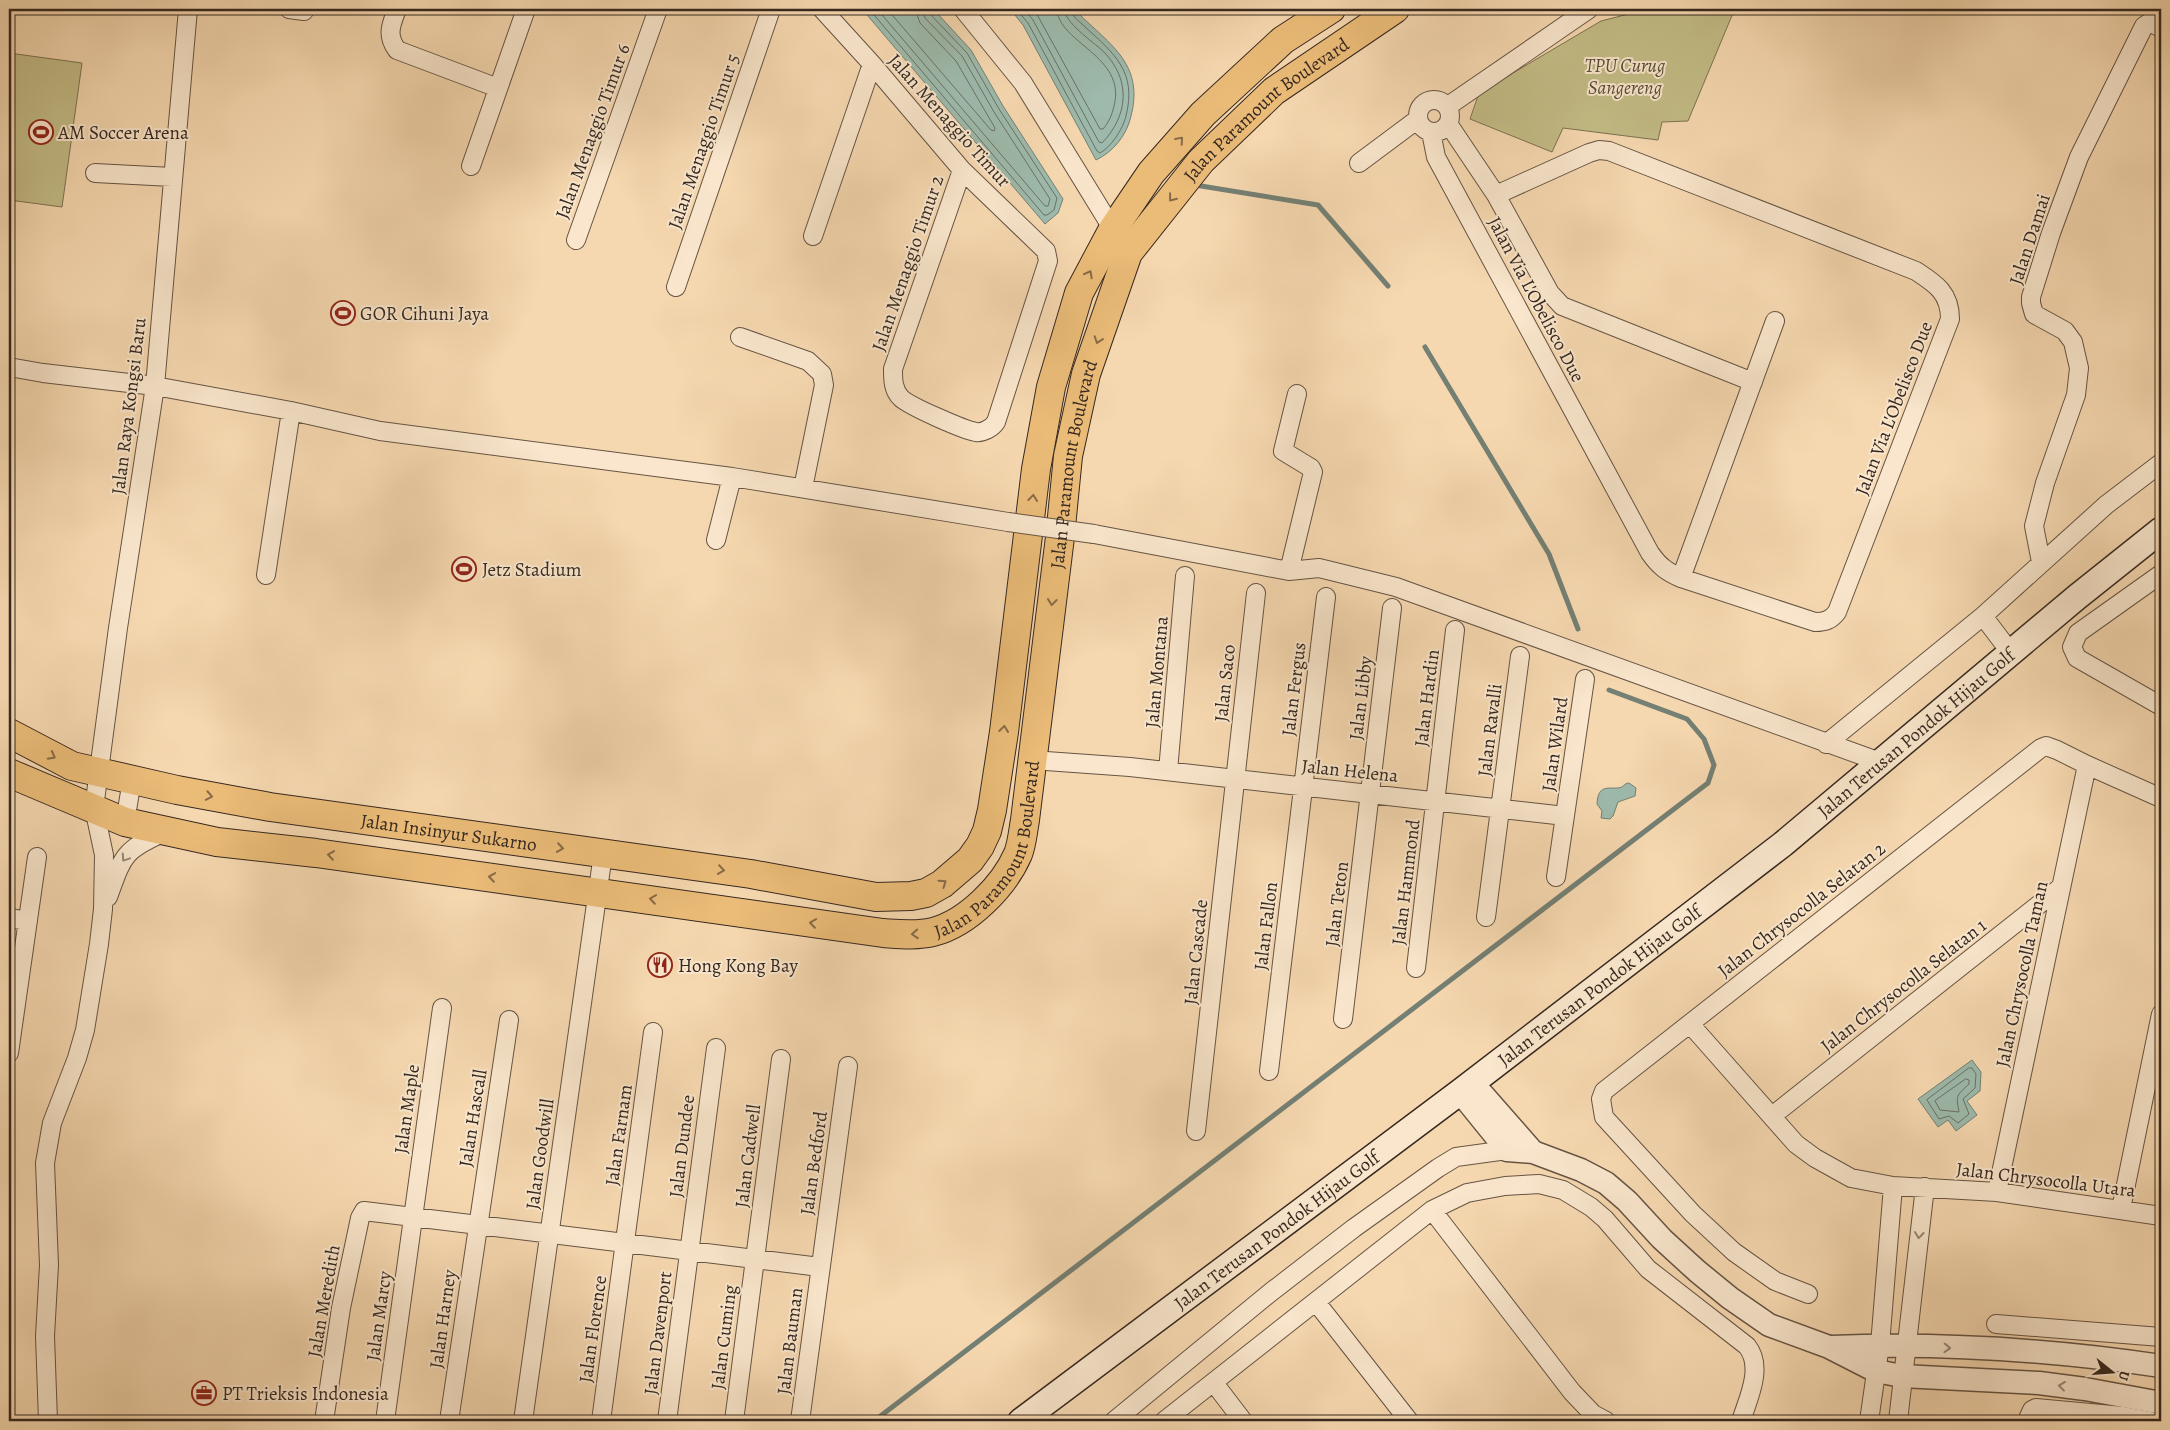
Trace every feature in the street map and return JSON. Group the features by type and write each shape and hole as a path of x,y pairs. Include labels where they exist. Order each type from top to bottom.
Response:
{"main road":[{"name":"Jalan Paramount Boulevard","path":"897,897 926,893 942,884 970,860 980,846 987,831 998,777 1036,469 1052,387 1079,293 1113,229 1151,173 1203,114 1283,40 1331,9"},
{"name":"Jalan Paramount Boulevard","path":"862,930 909,934 932,932 950,925 975,909 994,892 1009,872 1019,852 1025,820 1060,537 1068,456 1086,374 1128,253 1201,161 1274,91 1395,9"},
{"name":"Jalan Terusan Pondok Hijau Golf","path":"1021,1421 1466,1087 1783,844 2161,530"},
{"name":"Jalan Insinyur Sukarno","path":"9,733 72,766 132,780 270,807 751,874 876,898 897,897"},
{"name":"Jalan Insinyur Sukarno","path":"9,773 125,822 217,842 383,862 862,930"},
{"path":"383,862 387,824"}],"street":[{"name":"Jalan Raya Kongsi Baru","path":"94,808 118,628 155,386 188,9"},
{"path":"397,9 389,30 392,42 397,50 498,88"},
{"path":"470,166 526,9"},
{"name":"Jalan Menaggio Timur 6","path":"576,240 658,9"},
{"name":"Jalan Menaggio Timur 5","path":"676,287 770,9"},
{"name":"Jalan Menaggio Timur","path":"822,9 872,64 962,170 1042,248 1048,257 999,413 992,427"},
{"path":"963,9 1023,82 1128,253"},
{"path":"1448,106 1588,9"},
{"name":"Jalan Damai","path":"2041,562 2034,526 2045,483 2076,395 2079,368 2073,342 2065,331 2034,314 2031,297 2051,233 2079,157 2144,26 2150,22 2161,28"},
{"path":"814,236 872,64"},
{"path":"1439,100 1448,106 1451,115 1449,125 1441,132 1431,132 1423,128 1418,119 1420,109 1428,101 1439,100"},
{"path":"1359,163 1418,119"},
{"name":"Jalan Via L'Obelisco Due","path":"1449,125 1496,195 1550,293 1562,306 1753,382"},
{"name":"Jalan Via L'Obelisco Due","path":"1431,132 1436,157 1650,553 1665,571 1680,578 1815,622 1823,622 1832,618 1837,612 1950,319 1950,305 1944,294 1916,271 1609,151 1589,152 1496,195"},
{"name":"Jalan Menaggio Timur 2","path":"962,170 893,369 894,388 903,400 976,432 992,427"},
{"path":"95,173 172,176"},
{"path":"1680,578 1775,321"},
{"path":"740,337 808,361 822,374 824,385 803,488"},
{"path":"9,367 43,373 155,386 291,410 380,431 732,477 1008,522 1094,534 1289,571 1319,568 1396,588 1880,762"},
{"path":"1289,571 1313,472 1311,468 1283,451 1297,394"},
{"path":"266,575 291,410"},
{"path":"1826,744 1983,616 2106,505 2161,464"},
{"path":"716,540 732,477"},
{"path":"2161,574 2078,633 2072,647 2077,658 2161,706"},
{"name":"Jalan Montana","path":"1168,771 1185,576"},
{"name":"Jalan Saco","path":"1235,778 1256,593"},
{"name":"Jalan Fergus","path":"1303,786 1326,597"},
{"name":"Jalan Libby","path":"1370,794 1392,608"},
{"path":"1983,616 2011,653"},
{"name":"Jalan Hardin","path":"1435,801 1455,630"},
{"name":"Jalan Ravalli","path":"1486,917 1520,656"},
{"name":"Jalan Wilard","path":"1556,877 1585,679"},
{"name":"Jalan Chrysocolla Selatan 2","path":"1808,1294 1776,1281 1734,1252 1693,1214 1604,1116 1601,1098 1604,1091 2042,748 2046,746 2057,750 2088,766"},
{"name":"Jalan Helena","path":"1032,760 1130,767 1235,778 1565,816"},
{"path":"2088,766 2161,798"},
{"name":"Jalan Chrysocolla Taman","path":"1997,1192 2088,766"},
{"name":"Jalan Cascade","path":"1196,1131 1235,778"},
{"path":"125,822 132,780"},
{"name":"Jalan Fallon","path":"1269,1071 1303,786"},
{"name":"Jalan Teton","path":"1343,1019 1370,794"},
{"name":"Jalan Hammond","path":"1416,968 1435,801"},
{"path":"48,1421 45,1336 49,1265 45,1163 52,1123 78,1058 85,1030 103,910 103,842 94,808"},
{"path":"103,910 125,856 140,842 165,832"},
{"name":"Jalan Goodwill","path":"523,1421 603,854"},
{"path":"9,1053 37,857"},
{"name":"Jalan Chrysocolla Selatan 1","path":"1772,1116 2061,887"},
{"path":"9,918 28,921"},
{"name":"Jalan Maple","path":"413,1216 442,1008"},
{"path":"2121,1209 2161,1014"},
{"name":"Jalan Hascall","path":"477,1224 509,1020"},
{"name":"Jalan Chrysocolla Utara","path":"1690,1024 1796,1144 1814,1158 1851,1178 1894,1186 1925,1186 1997,1192 2161,1216"},
{"name":"Jalan Farnam","path":"625,1242 652,1032"},
{"name":"Jalan Dundee","path":"689,1250 716,1048"},
{"name":"Jalan Cadwell","path":"755,1258 781,1059"},
{"name":"Jalan Bedford","path":"820,1267 848,1066"},
{"path":"1466,1087 1508,1150"},
{"path":"1466,1087 1533,1152"},
{"path":"1114,1421 1271,1292 1438,1168 1456,1157 1508,1150 1533,1152 1581,1170 1606,1183 1627,1201 1662,1240 1696,1271 1769,1326 1828,1347 1876,1371 1902,1376 2039,1383 2085,1389 2161,1403"},
{"path":"1164,1421 1432,1210 1467,1193 1505,1186 1540,1184 1563,1190 1591,1207 1605,1219 1648,1269 1747,1346 1754,1358 1754,1380 1741,1421"},
{"path":"1869,1421 1880,1345 1894,1186"},
{"path":"1898,1421 1925,1186"},
{"name":"Jalan Meredith","path":"324,1421 341,1308 360,1218 364,1211 371,1210 413,1216"},
{"path":"1432,1210 1572,1392 1592,1414 1606,1421"},
{"path":"413,1216 820,1267"},
{"name":"Jalan Marcy","path":"385,1421 413,1216"},
{"name":"Jalan Harney","path":"449,1421 477,1224"},
{"name":"Jalan Florence","path":"601,1421 625,1242"},
{"name":"Jalan Davenport","path":"667,1421 689,1250"},
{"name":"Jalan Cuming","path":"734,1421 755,1258"},
{"name":"Jalan Bauman","path":"800,1421 820,1267"},
{"path":"1316,1302 1409,1421"},
{"path":"1996,1324 2161,1337"},
{"path":"1828,1347 1880,1345 1996,1349 2161,1366"},
{"path":"1214,1383 1243,1421"},
{"path":"2026,1421 2032,1410 2036,1408 2123,1416 2150,1421"}],"green space":[{"name":"TPU Curug Sangereng","path":"1648,9 1706,9 1733,13 1688,121 1662,122 1658,140 1563,128 1552,152 1470,119 1479,93 1601,21"},
{"name":"AM Soccer Arena","path":"9,53 82,63 62,207 9,200"}],"water":[{"path":"862,9 932,9 936,12 971,50 1003,106 1063,199 1058,213 1045,224"},
{"path":"1010,9 1074,9 1110,44 1128,67 1133,81 1134,97 1129,123 1123,136 1102,157 1096,160 1023,25"},
{"path":"1629,783 1636,788 1635,796 1618,802 1610,819 1601,818 1602,811 1597,804 1600,792 1606,788 1618,788"},
{"path":"1972,1060 1981,1072 1980,1091 1967,1101 1977,1115 1956,1131 1948,1120 1938,1127 1918,1099"}],"waterway":[{"path":"1195,185 1318,205 1388,286"},
{"path":"1425,347 1549,554 1578,629"},
{"path":"874,1421 1708,783 1714,765 1704,739 1687,719 1609,690"}],"place":[{"name":"AM Soccer Arena","path":"41,132"},
{"name":"GOR Cihuni Jaya","path":"343,313"},
{"name":"Jetz Stadium","path":"464,569"},
{"name":"Hong Kong Bay","path":"660,965"},
{"name":"PT Trieksis Indonesia","path":"204,1393"}]}
